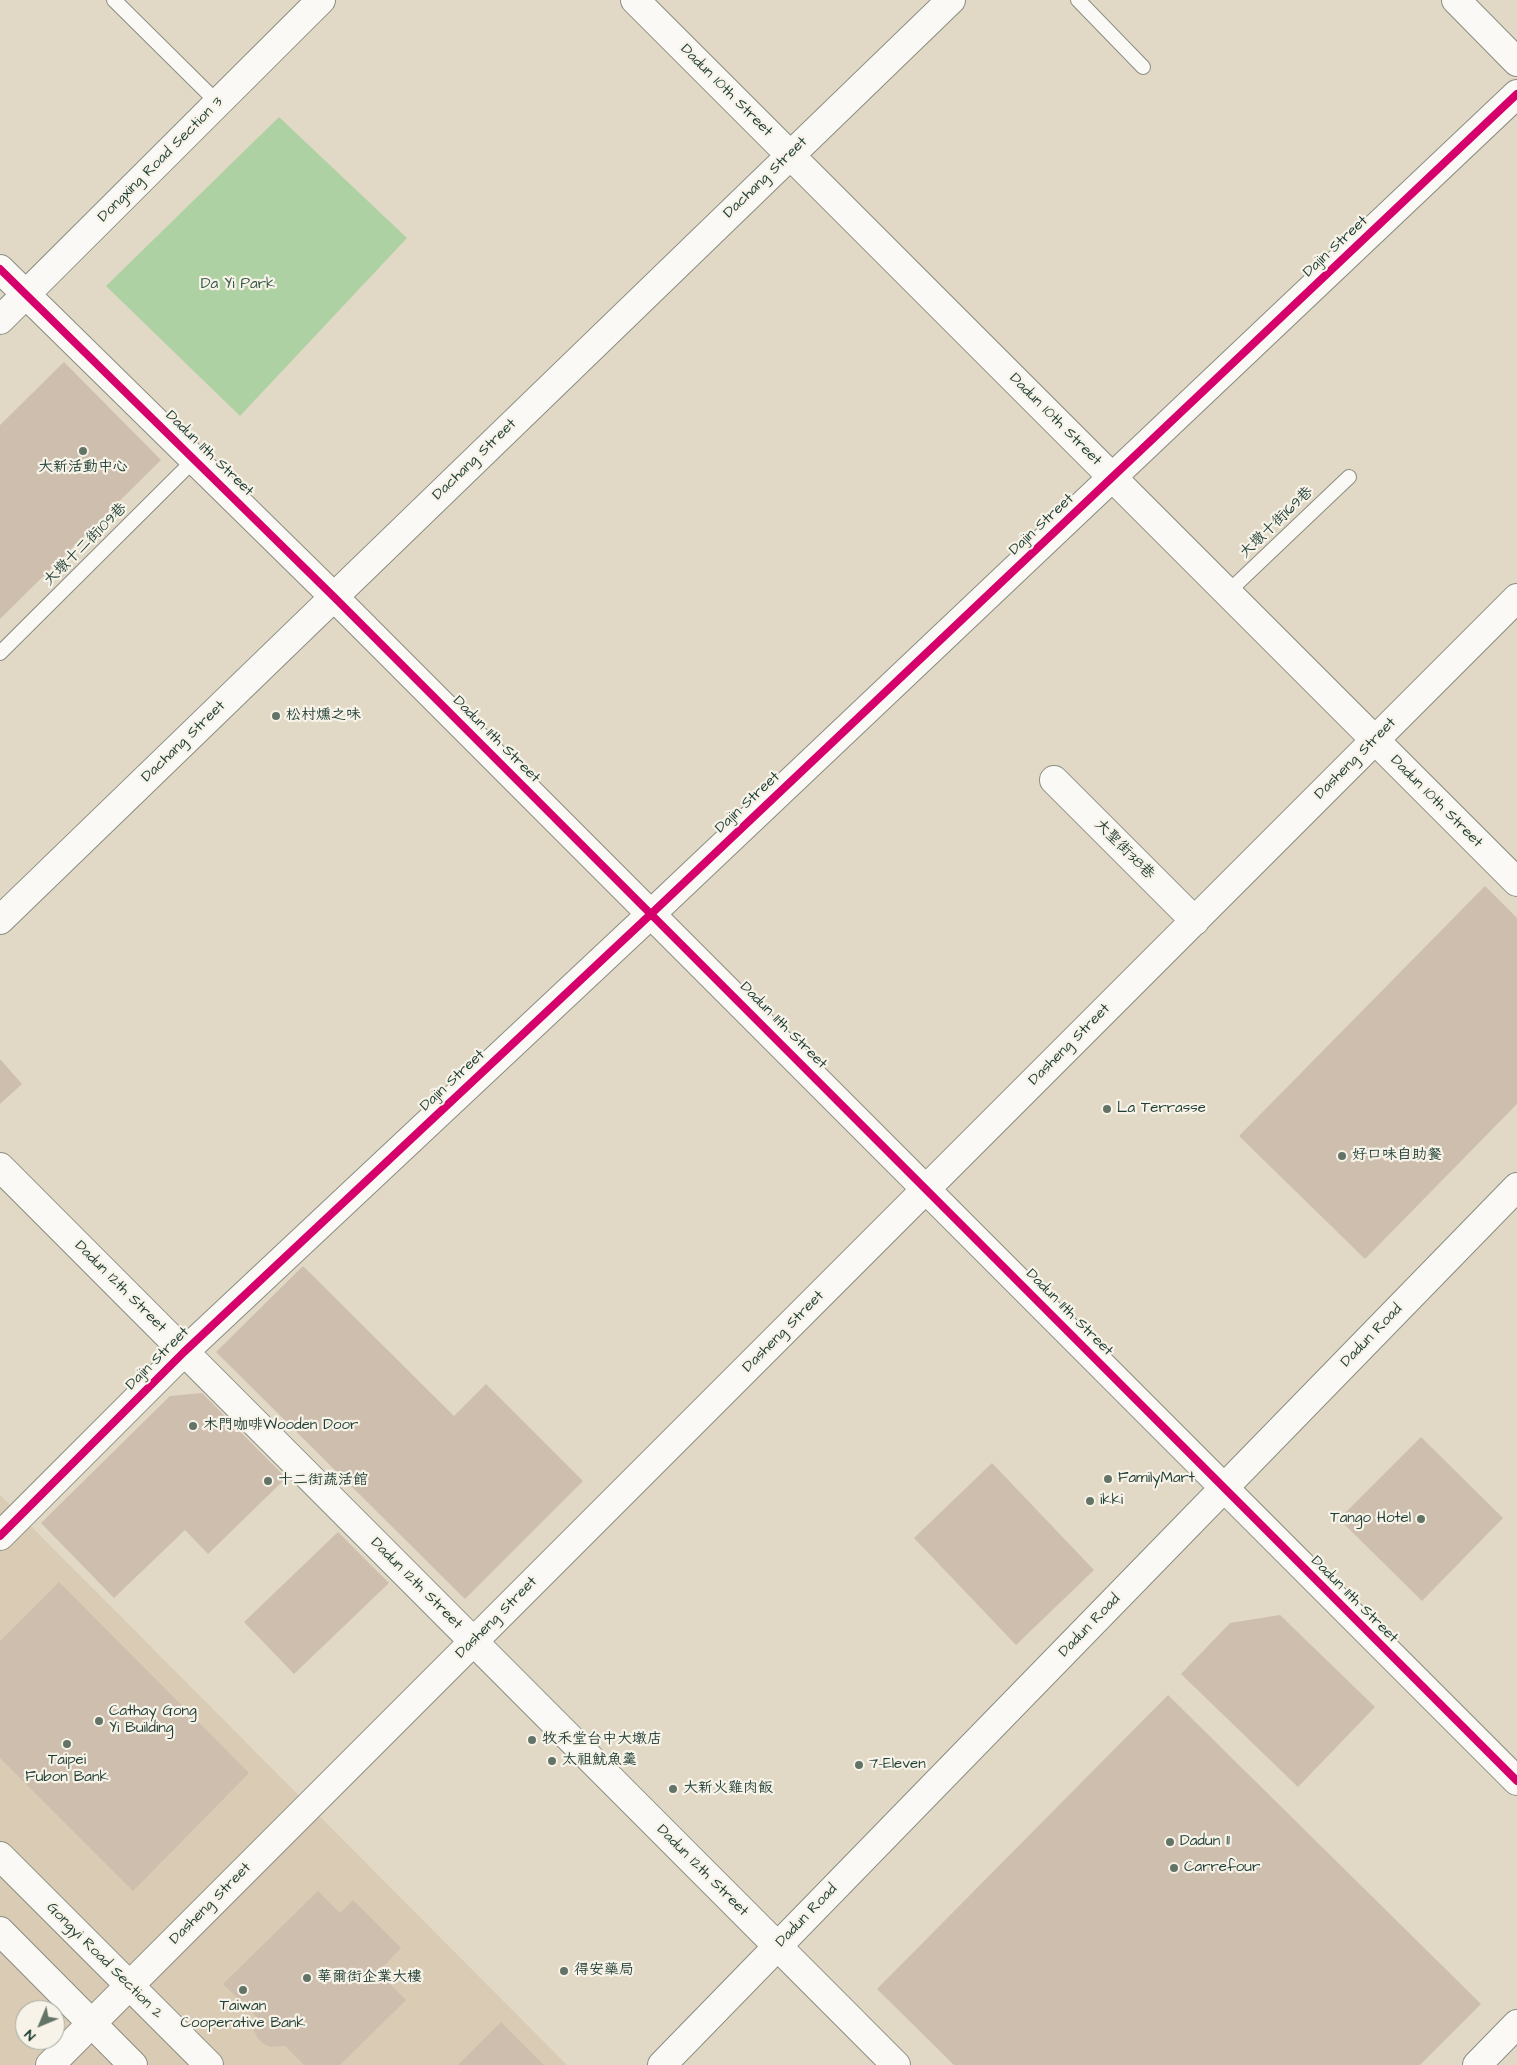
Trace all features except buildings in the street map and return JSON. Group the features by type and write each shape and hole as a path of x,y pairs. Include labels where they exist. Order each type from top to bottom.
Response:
{"street":[{"name":"Dongxing Road Section 3","path":"0,320 321,0"},
{"name":"Dadun 10th Street","path":"634,0 1517,882"},
{"name":"Dachang Street","path":"0,920 951,0"},
{"path":"1456,0 1517,62"},
{"name":"Dajin Street","path":"0,1536 184,1352 651,914 1517,94"},
{"name":"Dadun 11th Street","path":"0,269 334,597 1517,1781"},
{"name":"Dasheng Street","path":"50,2065 1517,598"},
{"name":"大聖街38巷","path":"1054,780 1195,920"},
{"name":"Dadun 12th Street","path":"0,1167 896,2065"},
{"name":"Dadun Road","path":"662,2065 1517,1187"},
{"name":"Gongyi Road Section 2","path":"0,1856 209,2065"},
{"path":"0,1931 133,2065"},
{"path":"1477,2065 1517,2024"}],"lane":[{"path":"114,0 218,103"},
{"path":"1078,0 1143,67"},
{"name":"大墩十二街109巷","path":"0,653 195,460"},
{"name":"大墩十街169巷","path":"1227,593 1349,477"}],"shaded area":[{"path":"0,1495 567,2065 0,2065"}],"green space":[{"name":"Da Yi Park","path":"279,117 407,238 240,416 106,286"}],"cycle path":[{"path":"0,1536 184,1352 651,914 1517,94"},
{"path":"0,269 334,597 1517,1781"}],"place":[{"name":"大新活動中心","path":"83,451"},
{"name":"松村燻之味","path":"276,716"},
{"name":"La Terrasse","path":"1107,1109"},
{"name":"好口味自助餐","path":"1342,1156"},
{"name":"木門咖啡Wooden Door","path":"193,1426"},
{"name":"FamilyMart","path":"1108,1479"},
{"name":"十二街蔬活館","path":"268,1481"},
{"name":"ikki","path":"1090,1501"},
{"name":"Tango Hotel","path":"1421,1519"},
{"name":"Cathay Gong Yi Building","path":"99,1721"},
{"name":"牧禾堂台中大墩店","path":"532,1740"},
{"name":"Taipei Fubon Bank","path":"67,1744"},
{"name":"太祖魷魚羹","path":"552,1761"},
{"name":"7-Eleven","path":"859,1765"},
{"name":"大新火雞肉飯","path":"673,1789"},
{"name":"Dadun 11","path":"1170,1842"},
{"name":"Carrefour","path":"1174,1868"},
{"name":"得安藥局","path":"564,1971"},
{"name":"華爾街企業大樓","path":"307,1978"},
{"name":"Taiwan Cooperative Bank","path":"243,1990"}]}
